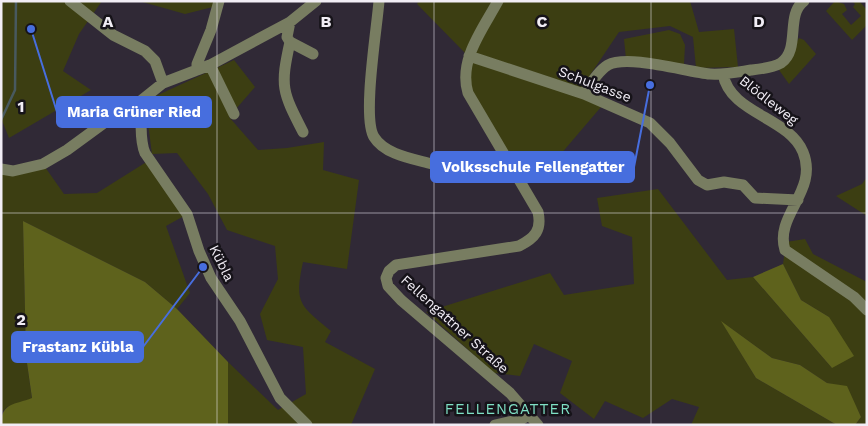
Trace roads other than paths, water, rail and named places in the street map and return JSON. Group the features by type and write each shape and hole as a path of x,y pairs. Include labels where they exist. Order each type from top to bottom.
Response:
{"street":[{"path":"70,1 113,35 145,51 155,60 163,83"},
{"path":"197,70 197,64 211,30 219,1"},
{"path":"1,169 13,171 43,164 67,150 119,112 138,103 163,83 210,65 290,22 316,1"},
{"path":"379,1 368,115 375,139 391,151 466,174 484,174 508,163"},
{"name":"Fellengattner Straße","path":"498,1 469,56 465,68 464,82 468,93 538,212 540,225 537,234 531,240 518,246 396,266 386,278 388,286 401,300 492,378 530,414"},
{"path":"584,94 590,84 609,64 630,62 710,74 723,74 767,68 782,62 788,54 794,34 794,18 800,4 804,1"},
{"path":"290,22 287,37 290,42 314,54"},
{"path":"290,42 282,82 288,103 303,132"},
{"name":"Schulgasse","path":"469,56 584,94 650,123 670,143 698,180 707,185 734,183 743,186 755,198 798,200"},
{"path":"210,65 234,114"},
{"name":"Blödleweg","path":"723,74 725,83 734,94 751,109 790,134 799,145 806,167 806,179 783,231 785,250 854,297 867,310"},
{"name":"Kübla","path":"138,103 141,118 141,144 145,153 187,214 199,252 211,278 240,322 280,398 307,425"},
{"path":"496,425 522,419 530,414 538,425"}],"waterway":[{"path":"1,120 15,90 16,1"}],"place":[{"name":"Maria Grüner Ried","path":"31,29"},
{"name":"Volksschule Fellengatter","path":"650,85"},
{"name":"Frastanz Kübla","path":"203,267"}],"district":[{"name":"FELLENGATTER","path":"508,409"}]}
